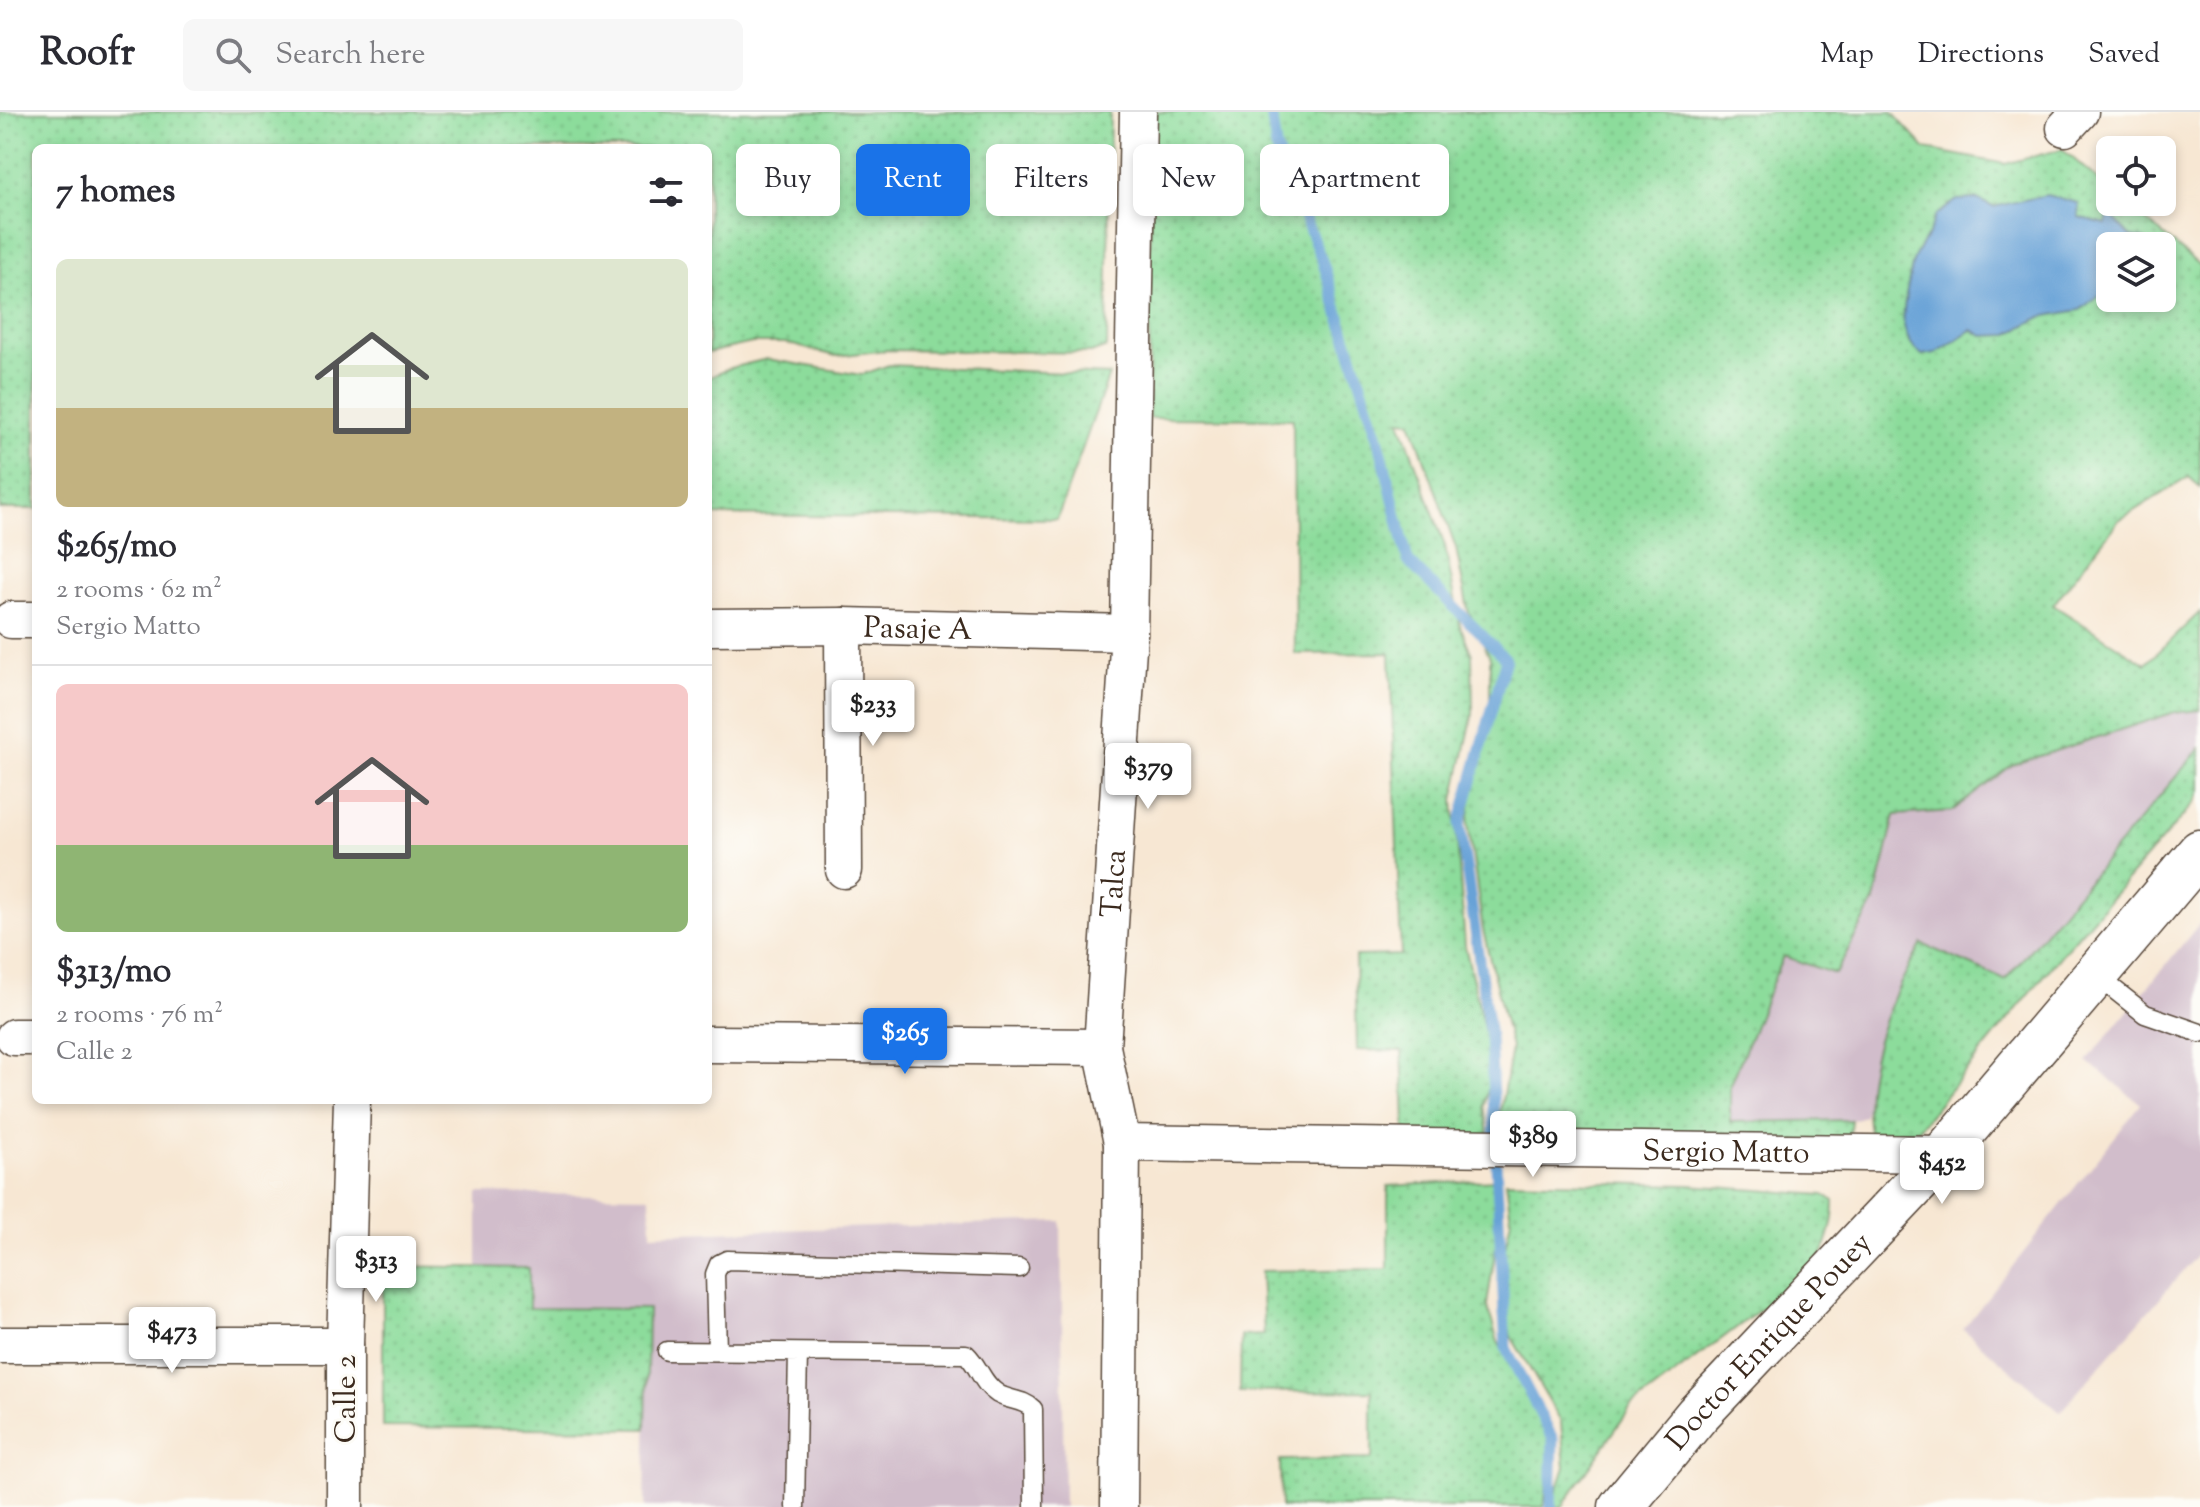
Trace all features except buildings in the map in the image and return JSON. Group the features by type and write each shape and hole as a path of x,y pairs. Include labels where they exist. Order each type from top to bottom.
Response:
{"street":[{"name":"Talca","path":"1119,1507 1122,1143 1102,1047 1129,633 1138,112"},
{"name":"Pasaje A","path":"712,627 843,626 1129,633"},
{"path":"843,626 844,870"},
{"name":"Doctor Enrique Pouey","path":"1621,1507 1697,1415 1944,1154 2200,852"},
{"path":"712,1044 1102,1047"},
{"name":"Calle 2","path":"345,1507 345,1345 352,1104"},
{"name":"Sergio Matto","path":"1122,1143 1944,1154"},
{"path":"0,1345 345,1345"}],"lane":[{"path":"2096,975 2145,1014 2200,1033"},
{"path":"717,1351 715,1274 719,1264 727,1260 1019,1268"},
{"path":"667,1351 966,1354 981,1379 1000,1395 1026,1402 1033,1409 1034,1507"},
{"path":"795,1507 798,1353"}],"shaded area":[{"path":"2200,710 2200,748 2004,981 1923,945 1880,1033 1865,1116 1851,1120 1730,1123 1730,1087 1783,955 1834,974 1875,900 1895,815 1952,811 2012,765 2172,713"},
{"path":"2200,923 2200,1252 2060,1412 1963,1329 2141,1104 2087,1061"},
{"path":"478,1193 650,1196 651,1234 1061,1221 1064,1507 645,1507 648,1309 529,1308 478,1268"}],"green space":[{"path":"0,112 1110,112 1110,144 986,144 986,216 1109,216 1107,347 1091,353 887,350 836,356 785,343 752,343 712,352 712,144 32,144 32,509 0,509"},
{"path":"1151,112 1892,112 1926,149 2005,164 2062,149 2096,178 2096,216 2141,216 2160,232 2096,232 2096,312 2176,312 2176,246 2200,266 2200,487 2189,477 2119,520 2053,605 2146,664 2200,612 2200,710 2172,713 2012,765 1952,811 1895,815 1875,900 1835,974 1783,956 1730,1087 1730,1122 1851,1120 1847,1151 1497,1130 1511,1048 1483,930 1468,823 1477,756 1490,712 1490,657 1468,610 1456,548 1411,421 1400,420 1445,546 1460,625 1472,655 1473,714 1454,800 1465,946 1493,1068 1484,1106 1490,1148 1406,1146 1402,1051 1357,1050 1355,956 1401,955 1390,653 1295,654 1293,419 1149,418 1150,216 1244,216 1244,144 1151,144"},
{"path":"767,359 861,375 889,365 1109,375 1057,519 712,515 712,376 730,368"},
{"path":"2200,748 2200,790 2195,802 2062,954 1909,1140 1871,1143 1867,1118 1868,1092 1878,1040 1909,966 1922,944 2005,980"},
{"path":"1495,1180 1501,1213 1487,1305 1498,1342 1544,1420 1551,1451 1544,1507 1281,1507 1280,1460 1372,1459 1372,1391 1240,1392 1241,1336 1264,1335 1261,1271 1388,1269 1388,1186"},
{"path":"1506,1181 1689,1185 1824,1195 1834,1201 1829,1237 1813,1270 1631,1407 1562,1507 1552,1506 1565,1467 1561,1422 1511,1336 1501,1296 1502,1263 1511,1219"},
{"path":"383,1266 529,1268 529,1308 648,1309 646,1429 383,1427"}],"water":[{"path":"2046,195 2079,203 2078,217 2106,224 2108,216 2112,216 2126,232 2096,232 2096,297 2080,310 2041,317 2007,335 1983,336 1972,330 1936,353 1922,355 1908,339 1904,321 1914,258 1935,216 1957,200 1977,199 1993,207"}],"waterway":[{"path":"1271,112 1276,148 1323,263 1378,437 1408,561 1506,659 1460,824 1490,1037 1495,1134"},
{"path":"1496,1164 1506,1348 1553,1439 1551,1507"}]}
